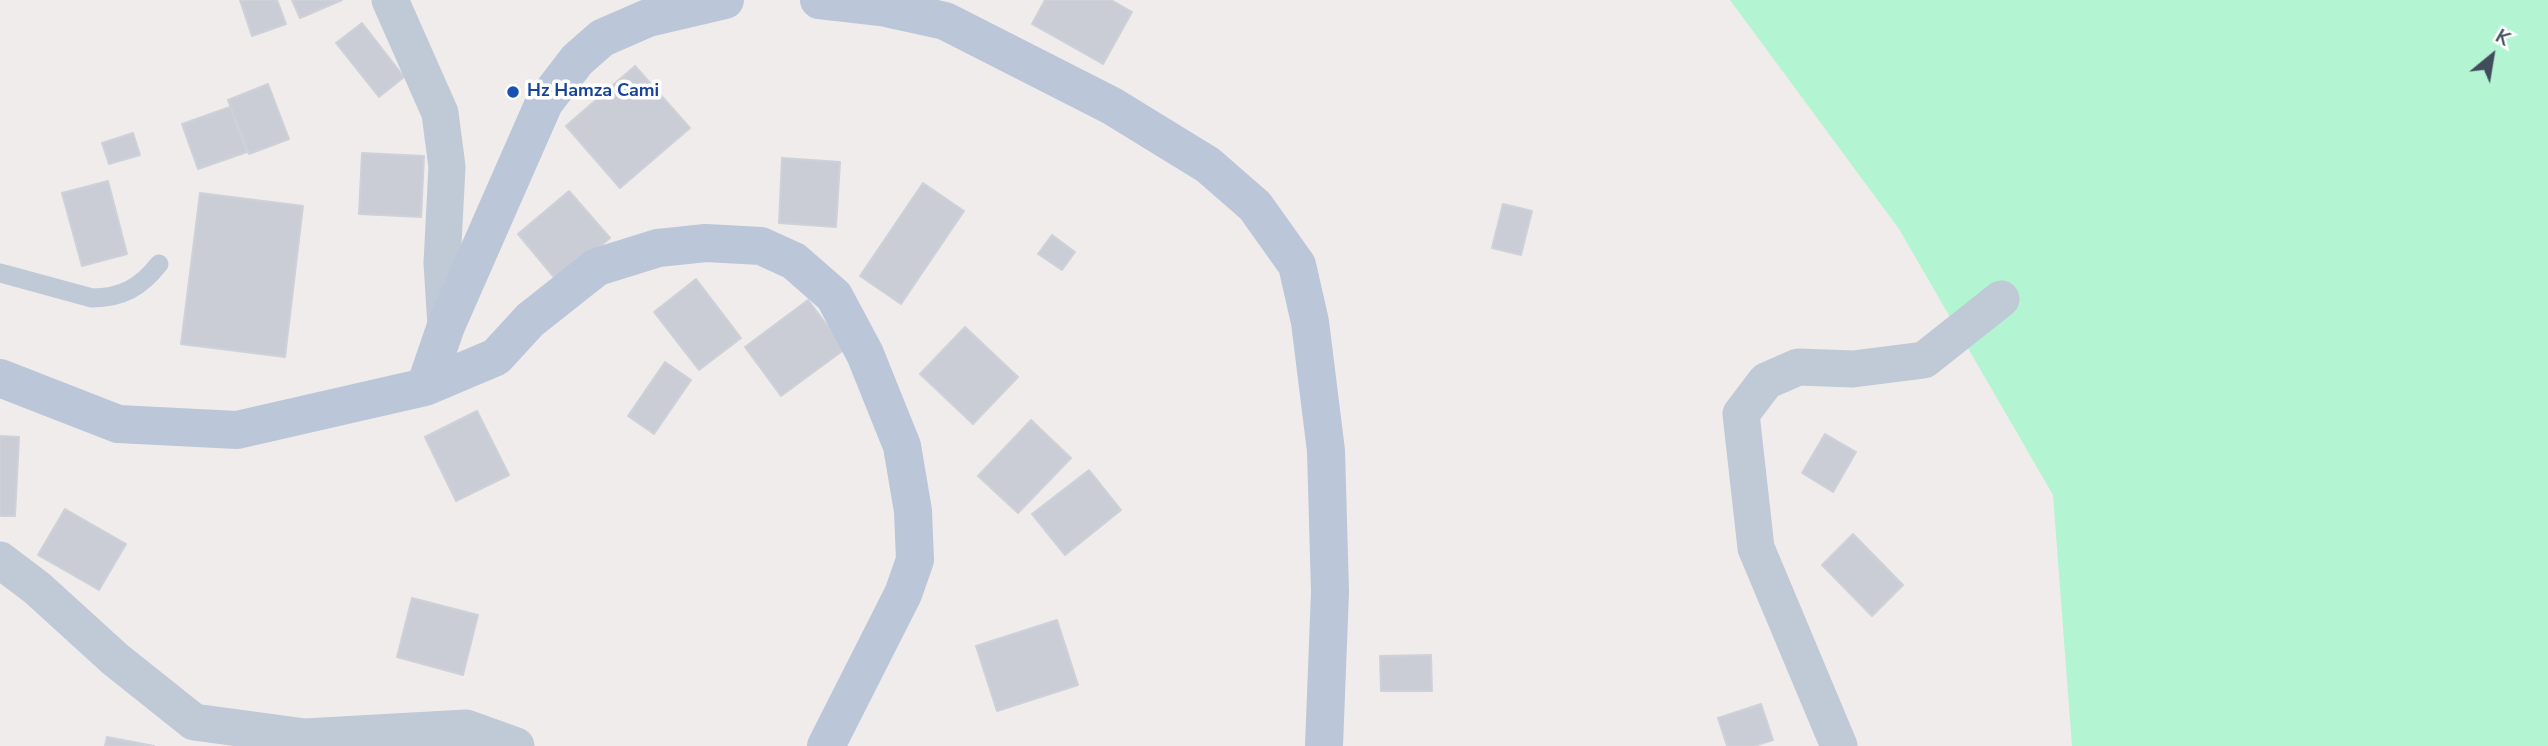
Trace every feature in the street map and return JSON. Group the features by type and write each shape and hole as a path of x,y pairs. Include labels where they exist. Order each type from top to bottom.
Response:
{"street":[{"path":"390,0 440,113 447,167 442,263 446,326"},
{"path":"425,387 446,326 544,103 577,60 602,38 648,18 725,0"},
{"path":"819,0 881,7 945,21 1112,106 1208,165 1255,206 1297,265 1310,322 1326,451 1330,592 1324,746"},
{"path":"0,378 118,424 237,430 425,387 496,357 530,320 597,267 658,248 706,243 761,246 794,261 834,296 864,354 902,446 912,511 915,560 903,594 826,746"},
{"path":"1839,746 1756,548 1741,414 1766,381 1798,367 1853,369 1924,360 2001,299"},
{"path":"0,560 37,588 115,659 194,722 305,737 466,728 516,746"}],"lane":[{"path":"0,273 92,298 107,298 133,289 148,279 159,264"}],"green space":[{"path":"1730,0 2548,0 2548,746 2072,746 2053,495 1899,229"}],"building":[{"path":"240,0 277,0 286,24 252,36"},
{"path":"292,0 342,0 300,18"},
{"path":"1045,0 1111,0 1132,12 1103,64 1032,24"},
{"path":"362,23 404,77 379,97 336,43"},
{"path":"635,66 690,128 620,188 566,126"},
{"path":"268,84 289,139 249,154 228,100"},
{"path":"230,107 247,152 198,169 182,124"},
{"path":"133,133 140,155 109,164 102,143"},
{"path":"362,153 424,156 421,217 359,214"},
{"path":"782,158 840,162 836,227 779,223"},
{"path":"108,181 127,254 82,266 62,193"},
{"path":"923,183 964,211 901,304 860,276"},
{"path":"569,191 610,238 558,282 518,234"},
{"path":"200,193 303,206 285,357 181,344"},
{"path":"1503,204 1532,211 1521,255 1492,248"},
{"path":"1052,235 1075,252 1062,270 1038,254"},
{"path":"696,279 741,338 699,370 654,312"},
{"path":"808,300 845,349 781,396 745,347"},
{"path":"965,327 1018,377 973,424 920,374"},
{"path":"665,362 691,380 654,434 628,416"},
{"path":"477,411 509,475 456,501 425,437"},
{"path":"1031,420 1071,458 1018,513 978,476"},
{"path":"1825,434 1856,452 1833,492 1802,473"},
{"path":"0,436 19,437 15,516 0,516"},
{"path":"1089,470 1121,510 1065,555 1032,514"},
{"path":"65,509 126,544 99,590 38,555"},
{"path":"1853,534 1903,585 1872,616 1822,565"},
{"path":"412,598 478,615 463,675 397,657"},
{"path":"1057,620 1078,685 997,711 976,646"},
{"path":"1431,655 1432,691 1381,691 1380,656"},
{"path":"1761,704 1773,740 1754,746 1727,746 1718,718"},
{"path":"107,737 154,746 105,746"}],"place":[{"name":"Hz Hamza Cami","path":"513,92"}]}
